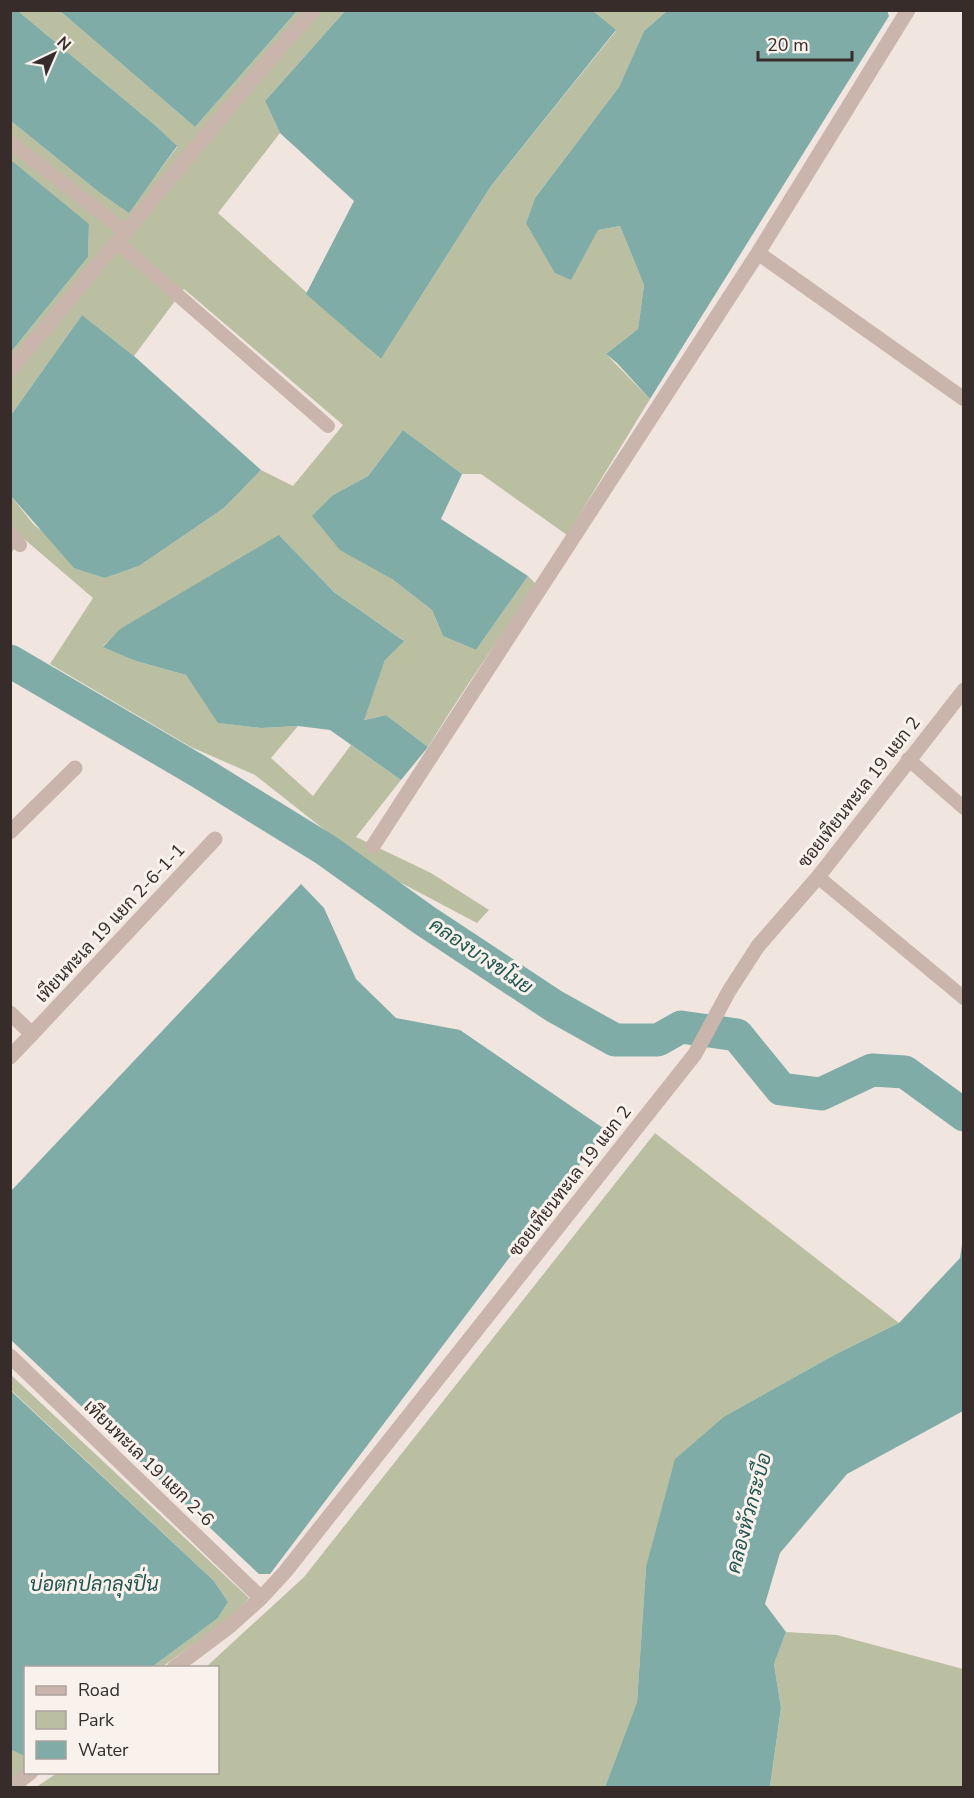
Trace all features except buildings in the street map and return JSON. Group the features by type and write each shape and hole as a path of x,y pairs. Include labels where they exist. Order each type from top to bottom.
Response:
{"street":[{"path":"10,370 313,10"},
{"path":"373,846 758,253 908,10"},
{"path":"758,253 963,399"},
{"name":"ซอยเทียนทะเล 19 แยก 2","path":"177,1666 230,1626 285,1572 695,1054 729,991 758,946 818,877 963,690"},
{"path":"10,832 75,768"},
{"name":"เทียนทะเล 19 แยก 2-6-1-1","path":"10,1057 215,839"},
{"path":"10,1013 32,1034"},
{"name":"เทียนทะเล 19 แยก 2-6","path":"10,1356 261,1598"},
{"path":"10,1788 30,1774"}],"lane":[{"path":"10,142 121,237 328,426"},
{"path":"10,533 20,545"},
{"path":"908,759 963,808"},
{"path":"818,877 963,998"}],"green space":[{"path":"18,11 60,11 195,127 297,11 345,11 265,101 280,133 218,213 381,359 491,186 616,31 593,11 667,11 644,31 619,87 535,198 526,223 598,230 620,226 644,285 638,329 606,354 650,399 567,535 481,474 462,474 403,430 368,476 333,495 392,579 432,610 443,636 476,650 528,576 536,584 428,747 386,715 363,720 385,660 403,640 334,592 280,536 121,629 103,646 136,661 186,675 219,723 261,728 298,726 271,758 313,796 351,745 401,780 356,837 431,873 489,910 477,923 373,868 255,775 191,747 50,664 93,598 23,538 11,553 11,496 34,525 105,578 139,566 224,508 261,470 293,486 343,425 184,289 134,356 82,315 11,415 11,352 88,257 89,225 11,160 11,121 100,193 129,212 177,147 156,126"},
{"path":"655,1133 899,1323 836,1354 725,1416 646,1567 637,1702 605,1787 35,1788 56,1774 219,1774 219,1666 207,1666 304,1577"},
{"path":"10,1374 249,1598 234,1615 163,1666 153,1666 218,1618 228,1602 214,1581 11,1390"},
{"path":"786,1632 837,1635 963,1669 963,1787 770,1788 781,1708 774,1664"},
{"path":"11,1749 24,1755 24,1770 11,1781"}],"water":[{"path":"887,10 889,16 650,399 606,354 638,329 644,285 620,226 598,230 571,280 555,273 526,223 535,198 619,87 644,31 667,11"},
{"path":"10,11 18,11 177,146 129,213 100,193 11,121"},
{"path":"60,11 297,11 195,127"},
{"path":"345,11 593,11 616,30 491,186 381,359 306,294 354,201 280,133 265,101"},
{"path":"11,160 89,224 88,257 11,352"},
{"path":"82,315 134,356 261,470 224,508 139,566 105,578 74,568 11,496 11,415"},
{"path":"403,430 462,474 441,519 528,576 476,650 443,636 432,610 392,579 340,550 312,516 333,495 368,476"},
{"path":"279,535 334,592 404,641 385,660 364,720 386,715 428,747 401,780 330,730 298,726 261,728 218,723 186,675 136,661 103,647 120,629"},
{"path":"301,884 324,908 356,979 396,1018 460,1030 606,1130 270,1574 259,1574 11,1340 11,1191"},
{"name":"คลองหัวกระบือ","path":"963,1237 963,1411 847,1474 780,1553 765,1604 786,1632 774,1664 781,1708 770,1787 605,1787 637,1702 646,1567 675,1459 725,1416 836,1354 899,1323 960,1258"},
{"name":"บ่อตกปลาลุงปิ่น","path":"10,1390 214,1581 228,1602 218,1618 153,1666 24,1666 24,1756 10,1749"}],"waterway":[{"name":"คลองบางขโมย","path":"10,661 198,771 326,850 424,920 554,1006 615,1040 658,1040 681,1027 737,1035 781,1089 821,1094 872,1070 905,1072 964,1115"}]}
